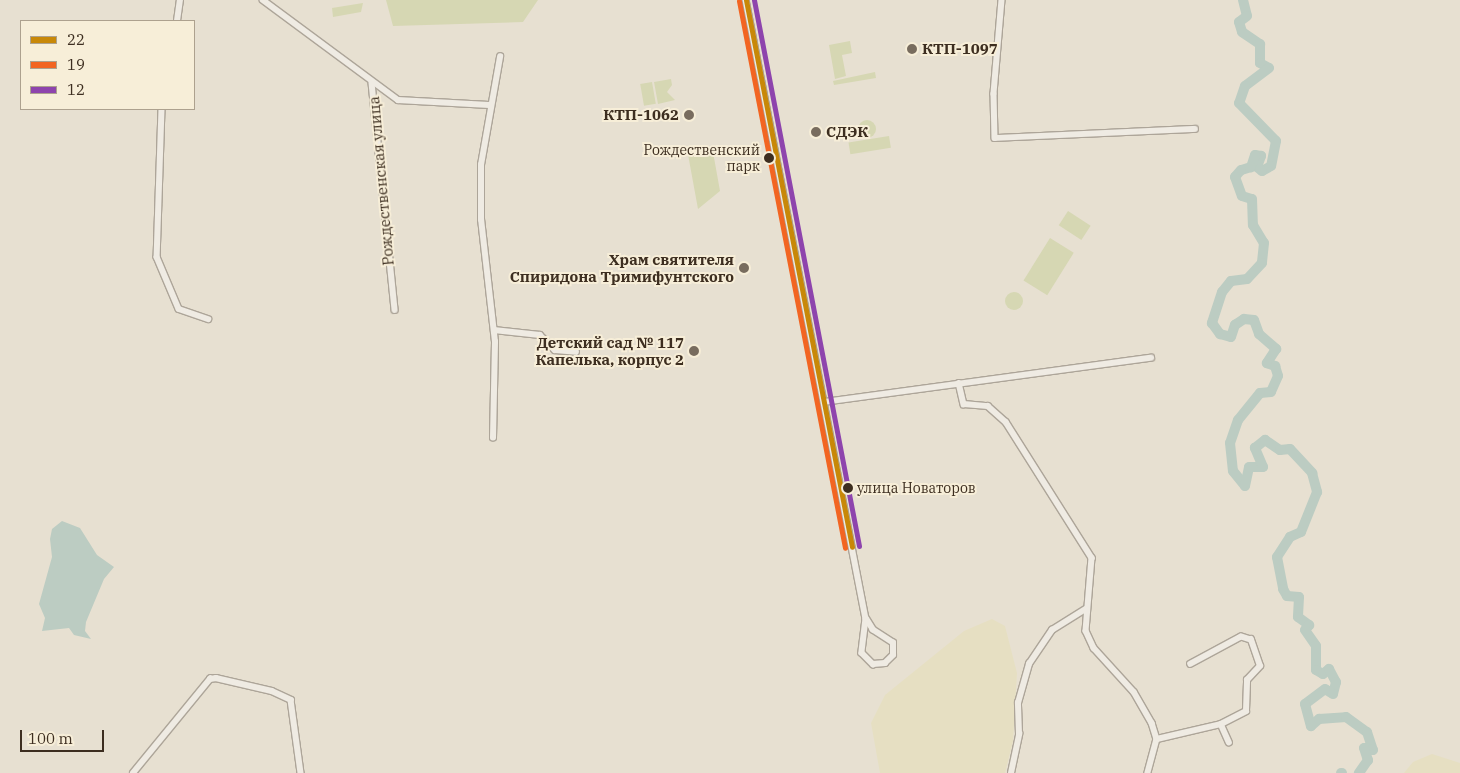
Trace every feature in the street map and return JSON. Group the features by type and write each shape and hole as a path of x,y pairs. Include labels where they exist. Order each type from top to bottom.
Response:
{"street":[{"path":"177,20 180,0"},
{"path":"263,0 372,83"},
{"path":"746,0 866,619 862,653 870,663 885,663 893,655 893,643 873,630 866,619"},
{"path":"1002,0 994,94 995,138 1194,129"},
{"path":"493,438 494,330 481,220 482,147 500,57"},
{"name":"Рождественская улица","path":"372,83 398,100 489,105"},
{"name":"Рождественская улица","path":"372,83 395,310"},
{"path":"162,110 157,258 179,309 208,319"},
{"path":"494,330 540,335 554,350 576,352"},
{"path":"824,402 1151,358"},
{"path":"959,383 964,404 988,406 1006,422 1088,550 1094,566 1086,609 1086,631 1094,648 1134,692 1157,739 1148,773"},
{"path":"1011,773 1019,734 1018,703 1032,659 1052,630 1086,609"},
{"path":"1157,739 1221,724 1246,711 1247,680 1260,666 1251,640 1240,637 1191,664"},
{"path":"134,773 210,679 216,678 272,690 290,700 300,773"},
{"path":"1221,724 1229,742"}],"shaded area":[{"path":"62,521 80,528 97,555 114,567 104,579 86,622 85,631 91,639 74,635 69,628 42,631 45,618 39,604 52,557 50,539 52,529"},
{"path":"992,619 1005,626 1017,673 1013,741 1005,773 880,773 871,723 885,695 964,631"},
{"path":"1432,754 1460,763 1460,773 1404,773 1413,762"}],"green space":[{"path":"386,0 538,0 523,22 393,26"},
{"path":"363,3 361,12 333,17 332,8"},
{"path":"850,41 852,53 842,55 846,76 835,79 829,45"},
{"path":"875,72 876,78 834,85 833,81"},
{"path":"671,79 672,85 667,92 675,100 658,104 654,82"},
{"path":"652,82 656,104 644,106 640,84"},
{"path":"867,120 873,123 876,129 873,135 867,138 861,135 858,129 861,123"},
{"path":"889,136 891,148 850,154 849,142"},
{"path":"700,146 701,154 713,152 720,191 698,209 687,149"},
{"path":"1068,211 1091,226 1081,240 1059,225"},
{"path":"1050,238 1074,253 1047,295 1024,280"},
{"path":"1014,292 1022,297 1023,301 1018,309 1014,310 1006,305 1005,301 1010,293"}],"waterway":[{"path":"1243,0 1247,16 1239,22 1242,32 1260,44 1260,63 1269,68 1245,86 1239,103 1276,141 1271,166 1262,171 1257,167 1261,156 1255,155 1251,167 1241,170 1235,177 1242,196 1252,199 1253,225 1264,243 1262,263 1247,279 1231,281 1222,292 1212,323 1220,334 1231,337 1235,325 1244,319 1254,320 1259,334 1276,349 1267,363 1275,366 1278,376 1271,392 1260,393 1238,420 1230,443 1233,471 1245,486 1249,467 1263,467 1255,448 1265,440 1280,450 1290,449 1312,473 1317,492 1301,532 1290,537 1277,557 1283,589 1287,596 1299,597 1298,617 1309,625 1305,630 1316,646 1316,670 1323,674 1329,669 1336,682 1333,694 1325,689 1305,704 1311,726 1319,719 1346,717 1367,732 1373,750 1364,748 1368,760 1359,773"}],"transit line":[{"name":"22","path":"746,0 852,547"},
{"name":"12","path":"754,0 859,546"},
{"name":"19","path":"739,1 845,548"}],"place":[{"name":"КТП-1097","path":"912,49"},
{"name":"КТП-1062","path":"689,115"},
{"name":"СДЭК","path":"816,132"},
{"name":"Рождественский парк","path":"769,158"},
{"name":"Храм святителя Спиридона Тримифунтского","path":"744,268"},
{"name":"Детский сад № 117 Капелька, корпус 2","path":"694,351"},
{"name":"улица Новаторов","path":"848,488"}]}
